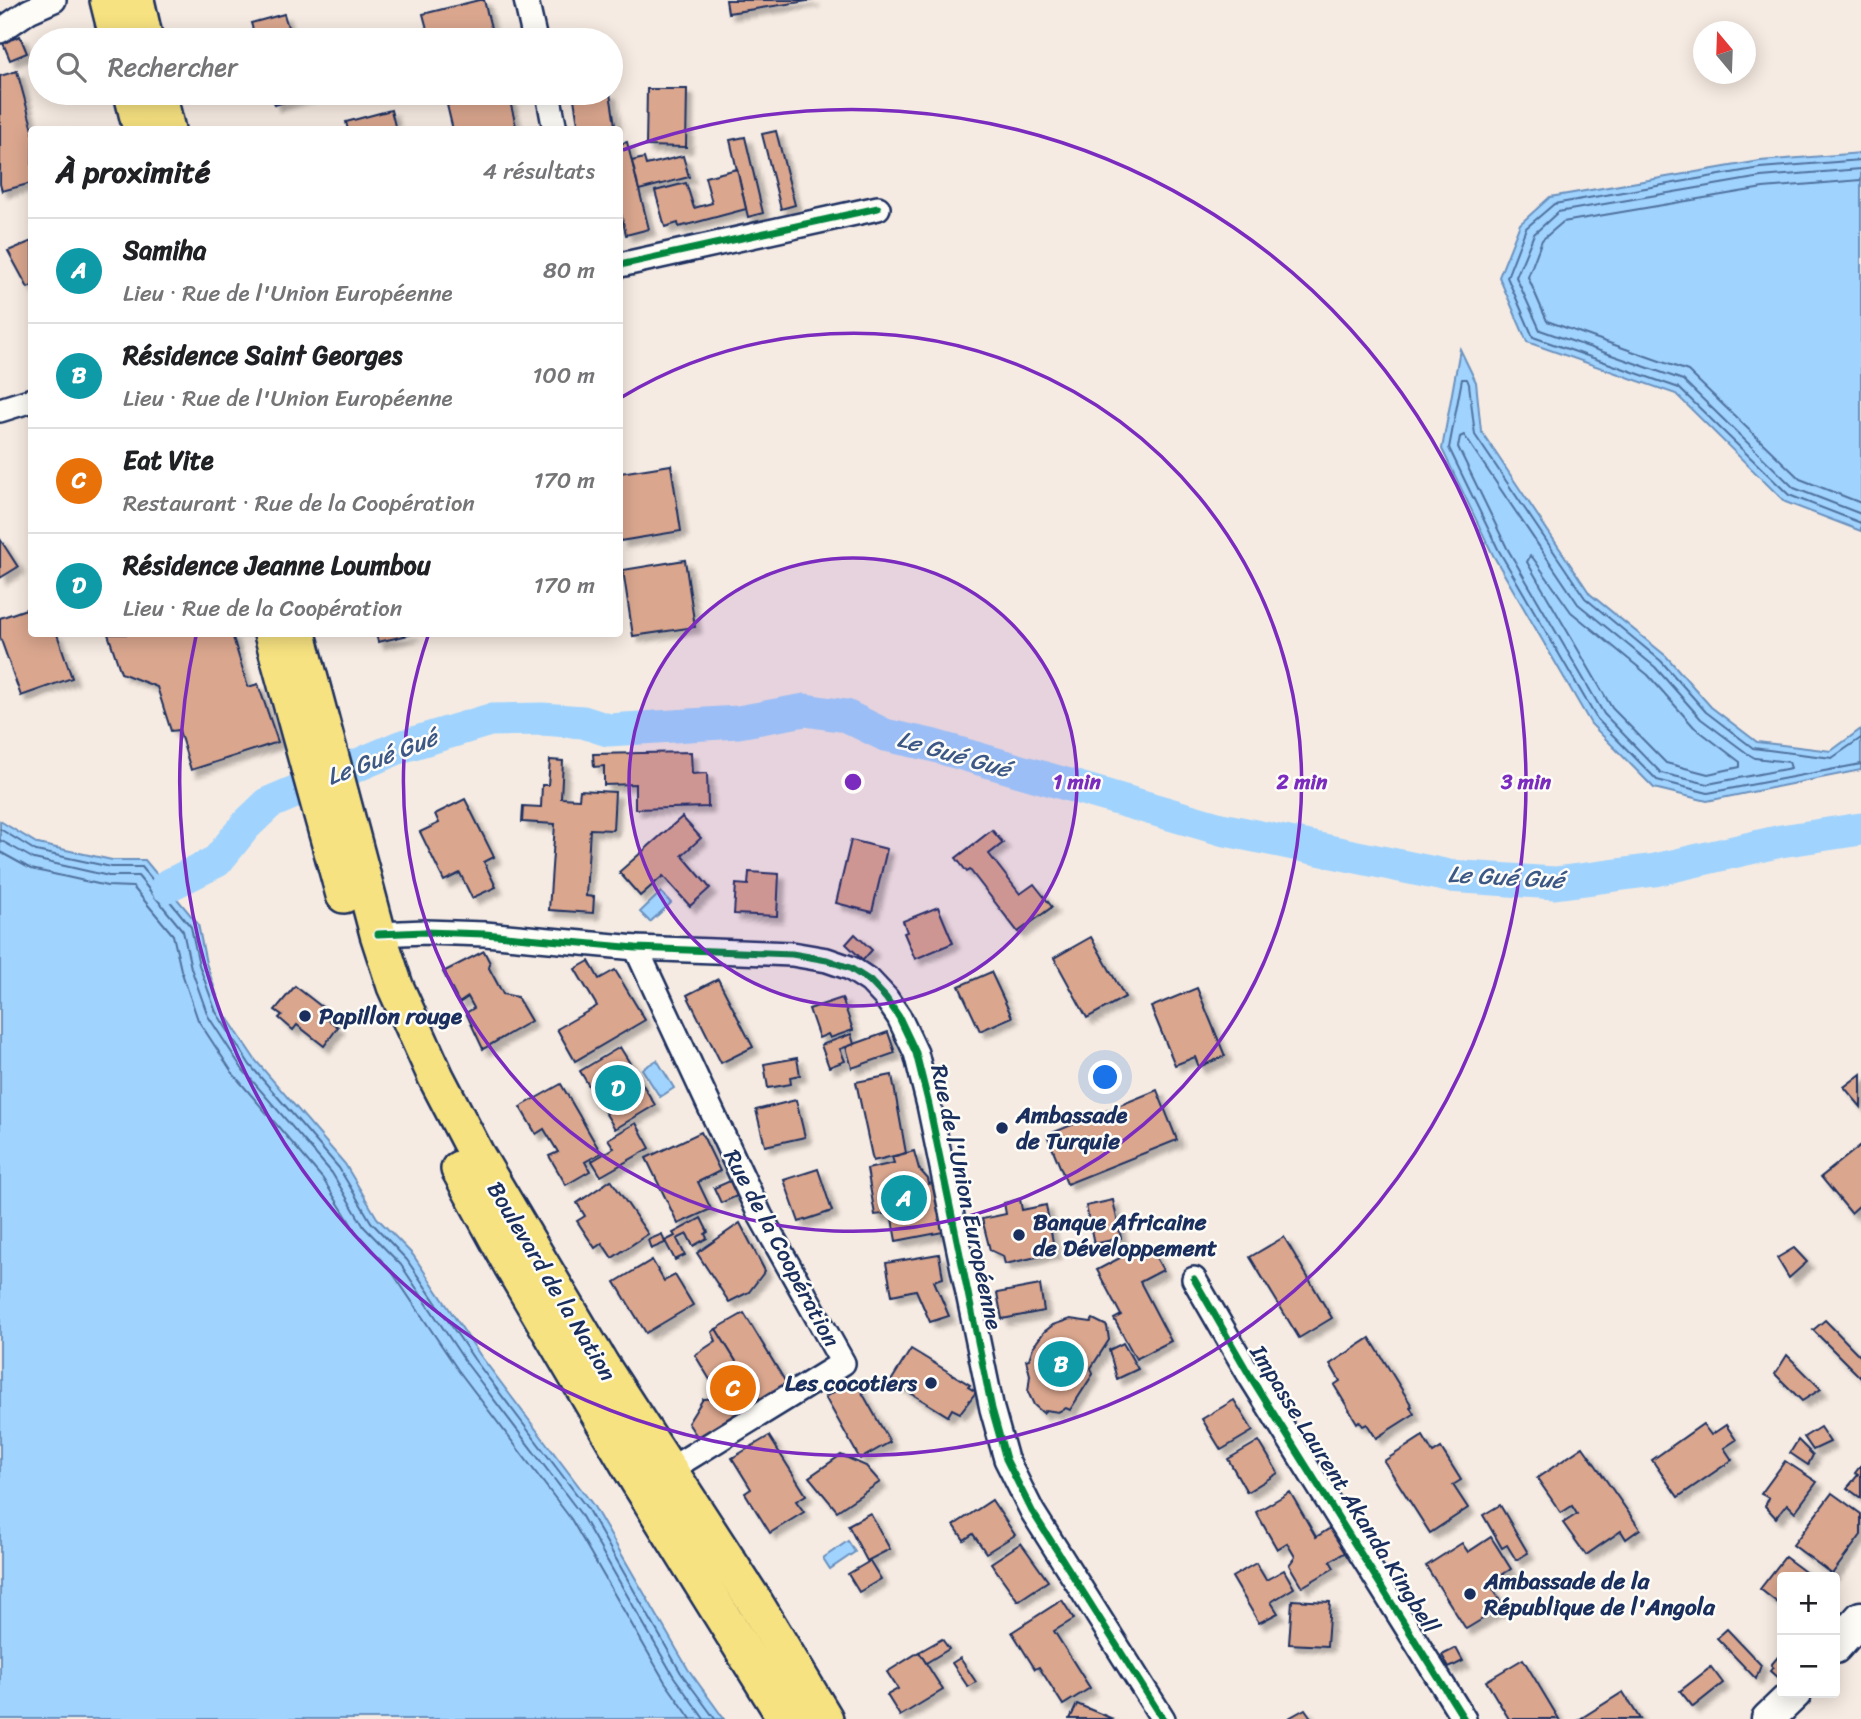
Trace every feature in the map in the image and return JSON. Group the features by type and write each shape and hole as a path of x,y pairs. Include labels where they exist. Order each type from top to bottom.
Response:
{"main road":[{"path":"108,0 115,28"},
{"path":"136,0 142,28"},
{"path":"135,105 140,126"},
{"path":"161,105 166,126"},
{"path":"273,637 312,736 335,822"},
{"path":"298,637 312,736"},
{"name":"Boulevard de la Nation","path":"335,822 404,1007 461,1128 601,1365 754,1601 825,1719"},
{"name":"Boulevard de la Nation","path":"335,822 374,990 401,1053 449,1150 512,1266 637,1479 786,1719"},
{"path":"1840,1641 1861,1618"},
{"path":"1768,1719 1790,1698"}],"street":[{"path":"0,32 29,11 54,0"},
{"path":"526,0 533,28"},
{"path":"550,105 554,126"},
{"path":"623,264 877,208"},
{"path":"0,410 28,401"},
{"name":"Rue de l'Union Européenne","path":"377,934 485,934 636,948 792,954 827,960 850,968 870,981 893,1007 916,1053 992,1409 1006,1459 1032,1511 1163,1719"},
{"name":"Rue de la Coopération","path":"636,948 760,1215 843,1363 669,1470"},
{"name":"Impasse Laurent Akanda Kingbell","path":"1194,1279 1290,1440 1464,1719"}],"water":[{"path":"1861,153 1861,531 1785,502 1676,394 1527,342 1499,277 1520,224 1550,197 1760,161"},
{"path":"1460,349 1476,382 1481,431 1590,594 1666,656 1711,707 1757,742 1831,751 1861,729 1861,770 1707,801 1654,788 1591,724 1493,555 1442,449"},
{"path":"0,821 38,844 112,860 145,860 198,924 206,963 222,1010 256,1061 345,1164 377,1218 413,1255 480,1355 593,1505 688,1669 724,1719 0,1719"},
{"path":"661,892 671,903 650,922 640,912"},
{"path":"657,1060 674,1088 660,1097 642,1069"},
{"path":"848,1541 855,1552 830,1569 823,1558"}],"building":[{"path":"484,0 491,28 427,28 423,14"},
{"path":"726,0 814,0 728,13"},
{"path":"284,14 288,28 252,28 251,23"},
{"path":"20,36 27,53 10,60 3,43"},
{"path":"17,71 32,126 28,126 28,184 2,191 0,184 0,76"},
{"path":"647,89 687,89 686,147 646,146"},
{"path":"447,105 511,105 516,126 452,126"},
{"path":"575,105 612,105 615,125 578,126"},
{"path":"391,110 395,126 347,126 346,122"},
{"path":"776,131 795,205 781,209 762,134"},
{"path":"745,137 763,213 748,217 730,140"},
{"path":"627,142 649,229 626,235 623,222 623,143"},
{"path":"683,156 689,177 639,190 632,161 644,158 646,165"},
{"path":"737,169 746,209 679,227 678,223 665,227 655,191 686,183 694,208 712,203 705,177"},
{"path":"28,243 28,288 8,251"},
{"path":"671,465 681,531 623,541 623,473"},
{"path":"0,539 18,567 0,578"},
{"path":"685,560 695,627 633,636 623,570"},
{"path":"28,608 28,637 58,637 72,678 21,696 0,637 0,618"},
{"path":"109,637 233,637 248,687 258,684 278,742 191,770 179,730 171,731 157,687 121,673"},
{"path":"377,637 400,637 378,642"},
{"path":"691,752 692,774 707,773 708,807 635,809 635,784 604,785 604,766 594,767 593,754"},
{"path":"550,760 563,761 561,798 579,799 580,790 615,792 613,830 590,829 586,896 594,897 593,913 549,910 555,824 522,822 523,806 541,807 542,785 548,785"},
{"path":"465,799 494,857 484,862 496,887 472,898 460,873 444,881 420,832 439,823 435,814"},
{"path":"682,817 701,838 682,855 710,888 690,906 663,876 640,896 619,872"},
{"path":"992,830 1003,843 989,854 1020,894 1034,884 1052,907 1018,932 970,870 967,872 956,858"},
{"path":"851,840 887,849 872,912 836,903"},
{"path":"749,872 779,874 777,916 734,914 736,884 748,885"},
{"path":"938,907 953,943 915,959 904,933 907,932 903,921"},
{"path":"855,934 872,950 863,960 846,944"},
{"path":"1091,937 1125,997 1087,1018 1054,958"},
{"path":"484,951 490,963 489,968 503,994 517,997 531,1021 483,1049 466,1013 474,1008 468,997 459,1003 443,972"},
{"path":"589,961 599,979 615,970 645,1020 575,1061 557,1029 597,1006 575,969"},
{"path":"991,972 1012,1017 980,1031 959,986"},
{"path":"718,979 753,1047 721,1063 687,995"},
{"path":"295,986 331,1014 327,1019 338,1027 324,1046 297,1025 293,1030 279,1018 282,1015 275,1010"},
{"path":"1197,988 1225,1056 1199,1067 1195,1057 1175,1065 1151,1007"},
{"path":"842,998 853,1030 830,1038 828,1034 819,1038 809,1009"},
{"path":"888,1032 895,1053 852,1068 846,1047"},
{"path":"851,1034 854,1044 840,1049 845,1061 829,1067 821,1045"},
{"path":"620,1047 655,1105 615,1129 580,1071"},
{"path":"797,1058 800,1075 790,1077 791,1084 768,1088 764,1064"},
{"path":"1861,1074 1861,1107 1844,1087"},
{"path":"892,1075 906,1153 873,1161 856,1082"},
{"path":"561,1084 601,1153 585,1162 590,1171 566,1185 549,1156 558,1152 544,1129 536,1134 520,1107"},
{"path":"1157,1090 1177,1140 1067,1184 1047,1135"},
{"path":"796,1100 805,1137 765,1146 756,1110"},
{"path":"636,1123 650,1148 601,1176 592,1161 614,1148 608,1139"},
{"path":"701,1132 720,1171 698,1182 711,1209 678,1224 646,1158"},
{"path":"1861,1145 1861,1204 1851,1213 1821,1177"},
{"path":"914,1151 919,1169 929,1184 933,1183 943,1232 896,1241 891,1213 875,1215 867,1169 894,1163 892,1157"},
{"path":"818,1169 832,1211 799,1222 784,1180"},
{"path":"611,1180 648,1234 612,1258 602,1243 595,1248 577,1221 585,1216 577,1203"},
{"path":"730,1181 737,1196 721,1203 714,1188"},
{"name":"Banque Africaine de Développement","path":"1020,1199 1022,1210 1046,1205 1055,1253 1005,1264 1003,1256 990,1250 982,1219 1006,1214 1004,1203"},
{"path":"1113,1200 1121,1238 1094,1244 1086,1206"},
{"path":"701,1218 708,1232 705,1234 707,1238 693,1246 687,1234 677,1239 685,1255 675,1260 665,1241 675,1236 673,1233"},
{"path":"740,1223 765,1271 749,1292 729,1302 697,1253"},
{"path":"662,1234 665,1243 651,1249 648,1240"},
{"path":"1284,1237 1332,1318 1299,1338 1250,1257"},
{"path":"1148,1243 1163,1270 1140,1282 1171,1341 1136,1359 1114,1319 1121,1315 1097,1270"},
{"path":"1794,1248 1807,1262 1789,1278 1777,1258"},
{"path":"939,1254 943,1278 934,1281 949,1316 930,1322 916,1290 892,1295 886,1263"},
{"path":"652,1260 664,1281 675,1275 693,1305 646,1333 615,1282"},
{"path":"1040,1285 1044,1311 1002,1319 997,1293"},
{"path":"744,1313 788,1386 761,1402 716,1329"},
{"path":"1070,1319 1091,1322 1093,1319 1107,1326 1109,1340 1091,1368 1093,1374 1070,1410 1046,1410 1043,1413 1034,1405 1028,1392 1030,1375 1026,1360 1044,1332 1053,1325"},
{"path":"1825,1320 1861,1357 1861,1378 1813,1330"},
{"path":"716,1329 761,1402 700,1441 688,1423 703,1399 721,1398 695,1355 716,1341 712,1332"},
{"path":"1370,1338 1412,1406 1410,1407 1414,1414 1376,1438 1367,1424 1363,1426 1359,1421 1357,1423 1334,1385 1340,1381 1330,1364"},
{"path":"1123,1343 1138,1369 1117,1379 1109,1350"},
{"name":"Les cocotiers","path":"911,1349 970,1385 968,1387 976,1392 960,1413 952,1409 948,1416 891,1381"},
{"path":"1787,1355 1821,1389 1802,1401 1775,1374"},
{"path":"855,1380 890,1442 860,1459 825,1397"},
{"path":"1234,1400 1253,1431 1221,1450 1202,1419"},
{"path":"1703,1424 1711,1435 1726,1425 1736,1440 1724,1448 1732,1460 1678,1497 1652,1460"},
{"path":"1820,1427 1830,1442 1813,1450 1804,1437"},
{"path":"769,1436 806,1495 796,1501 804,1512 770,1533 745,1493 751,1489 732,1458"},
{"path":"1423,1436 1433,1453 1441,1448 1461,1480 1453,1485 1468,1508 1430,1533 1384,1461"},
{"path":"1798,1440 1813,1455 1808,1465 1790,1453"},
{"path":"1259,1441 1278,1473 1247,1492 1228,1459"},
{"path":"1583,1447 1640,1529 1626,1539 1621,1531 1586,1555 1563,1523 1577,1514 1572,1506 1561,1513 1537,1478"},
{"path":"841,1455 866,1466 880,1482 837,1511 809,1477"},
{"path":"1785,1461 1817,1482 1795,1512 1787,1504 1776,1518 1765,1506 1769,1498 1761,1494"},
{"path":"1861,1465 1861,1498 1847,1488 1858,1475 1855,1473"},
{"path":"1290,1492 1316,1537 1332,1527 1346,1552 1330,1561 1334,1568 1302,1587 1289,1565 1295,1557 1287,1543 1277,1549 1256,1512"},
{"path":"1832,1493 1861,1514 1861,1535 1833,1572 1829,1572 1793,1545"},
{"path":"992,1500 1015,1535 986,1553 973,1534 964,1540 954,1525"},
{"path":"1500,1505 1528,1553 1516,1560 1507,1545 1502,1548 1483,1515"},
{"path":"870,1513 890,1549 867,1561 848,1525"},
{"name":"Ambassade de la République de l'Angola","path":"1491,1537 1511,1569 1489,1583 1504,1606 1466,1629 1426,1566 1462,1543 1468,1552"},
{"path":"1021,1543 1048,1581 1018,1601 991,1563"},
{"path":"1785,1557 1805,1572 1777,1572 1777,1602 1760,1589"},
{"path":"870,1561 881,1579 859,1592 848,1574"},
{"path":"1256,1563 1266,1580 1284,1570 1294,1588 1271,1602 1278,1613 1259,1623 1232,1577"},
{"path":"1062,1600 1074,1619 1054,1631 1090,1688 1063,1705 1039,1667 1035,1669 1012,1632"},
{"path":"1292,1600 1330,1602 1327,1646 1289,1644"},
{"path":"1727,1629 1761,1665 1756,1679 1717,1638"},
{"path":"942,1639 949,1649 926,1663 919,1652"},
{"path":"1456,1648 1463,1661 1449,1668 1442,1655"},
{"path":"919,1652 943,1690 900,1716 887,1695 898,1689 887,1672"},
{"path":"960,1658 976,1682 968,1687 952,1663"},
{"path":"1777,1658 1777,1677 1770,1671 1773,1667 1771,1665"},
{"path":"1523,1659 1559,1719 1509,1719 1486,1681"},
{"path":"1711,1667 1723,1683 1693,1707 1680,1691"},
{"path":"1623,1692 1640,1719 1580,1719"},
{"path":"1077,1704 1113,1719 1070,1719"},
{"path":"1305,1709 1312,1719 1287,1719"}],"waterway":[{"name":"Le Gué Gué","path":"167,886 217,861 246,825 269,803 400,747 490,720 542,719 583,722 608,730 738,722 805,710 846,716 885,735 931,745 1221,829 1449,876 1555,883 1655,870 1781,841 1861,829"}],"cycle path":[{"path":"623,264 878,208"},
{"path":"378,934 485,934 636,948 792,954 827,960 850,968 870,981 899,1017 916,1053 992,1409 1006,1459 1032,1511 1163,1719"},
{"path":"1194,1279 1250,1376 1464,1719"}],"place":[{"name":"Papillon rouge","path":"305,1016"},
{"name":"Résidence Jeanne Loumbou","path":"618,1088"},
{"name":"Ambassade de Turquie","path":"1002,1128"},
{"name":"Samiha","path":"904,1198"},
{"name":"Banque Africaine de Développement","path":"1019,1235"},
{"name":"Résidence Saint Georges","path":"1061,1364"},
{"name":"Les cocotiers","path":"931,1383"},
{"name":"Eat Vite","path":"733,1388"},
{"name":"Ambassade de la République de l'Angola","path":"1470,1594"}]}
